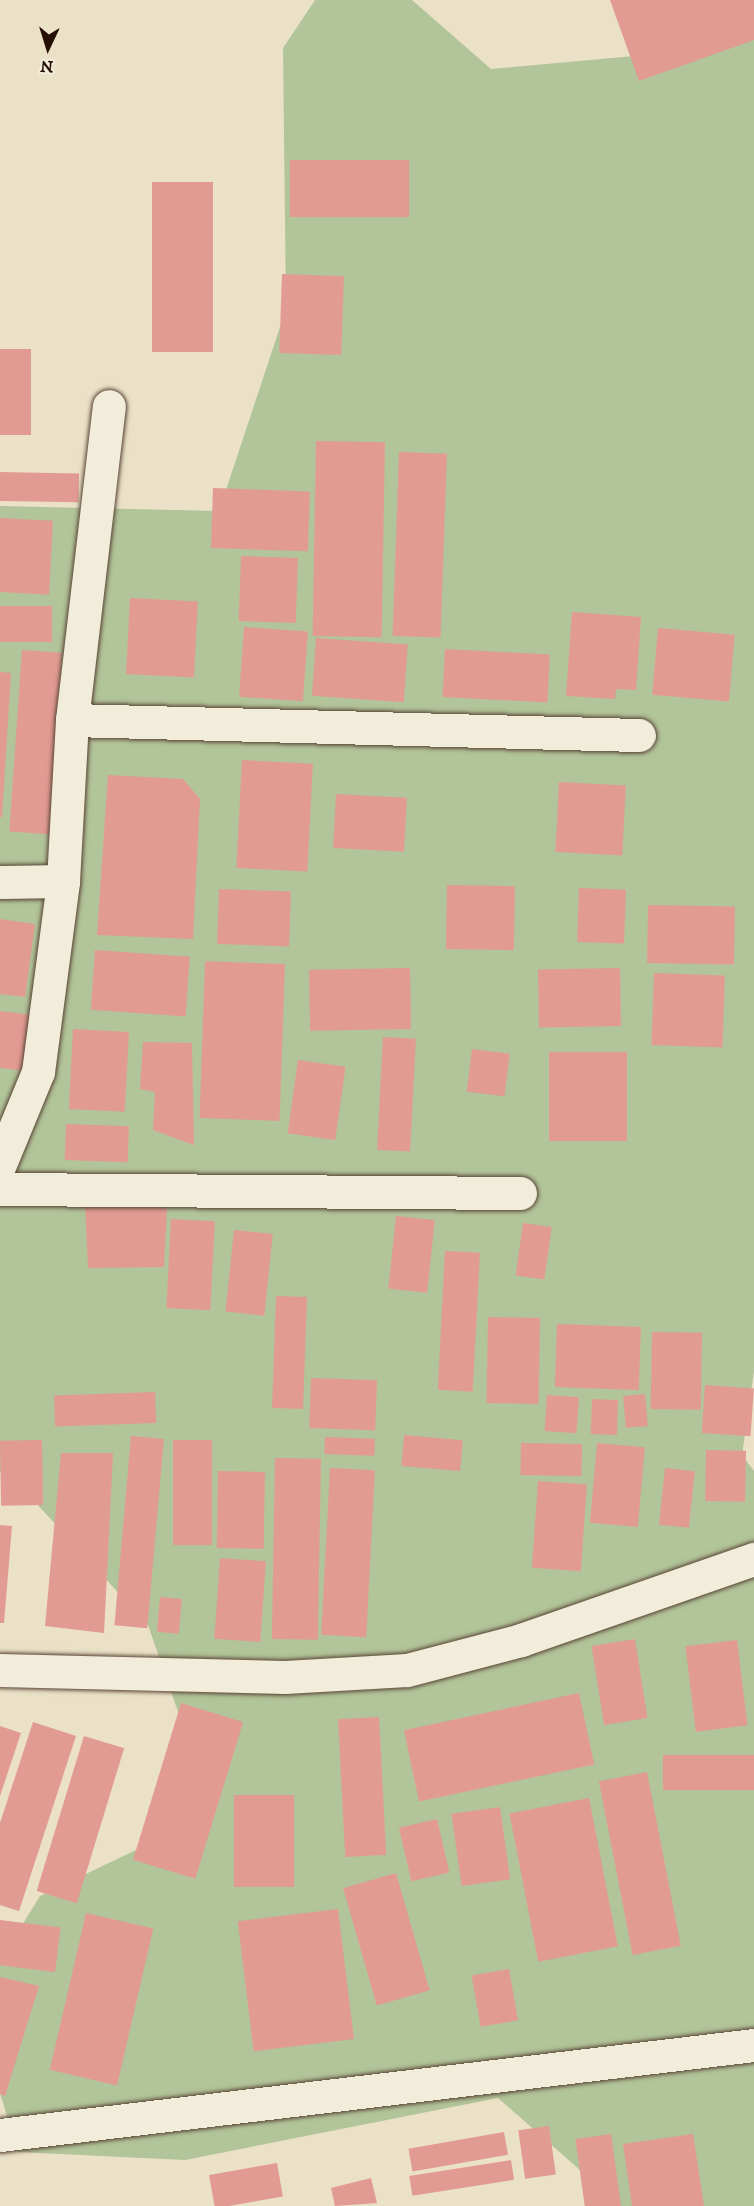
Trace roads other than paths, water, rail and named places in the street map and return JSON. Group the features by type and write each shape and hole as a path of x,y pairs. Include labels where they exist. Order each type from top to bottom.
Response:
{"street":[{"path":"0,1164 38,1071 63,881 72,720 109,406"},
{"path":"72,720 639,735"},
{"path":"0,882 63,881"},
{"path":"0,1189 520,1192"},
{"path":"0,1670 285,1677 407,1670 521,1640 754,1559"},
{"path":"0,2135 754,2045"}]}
